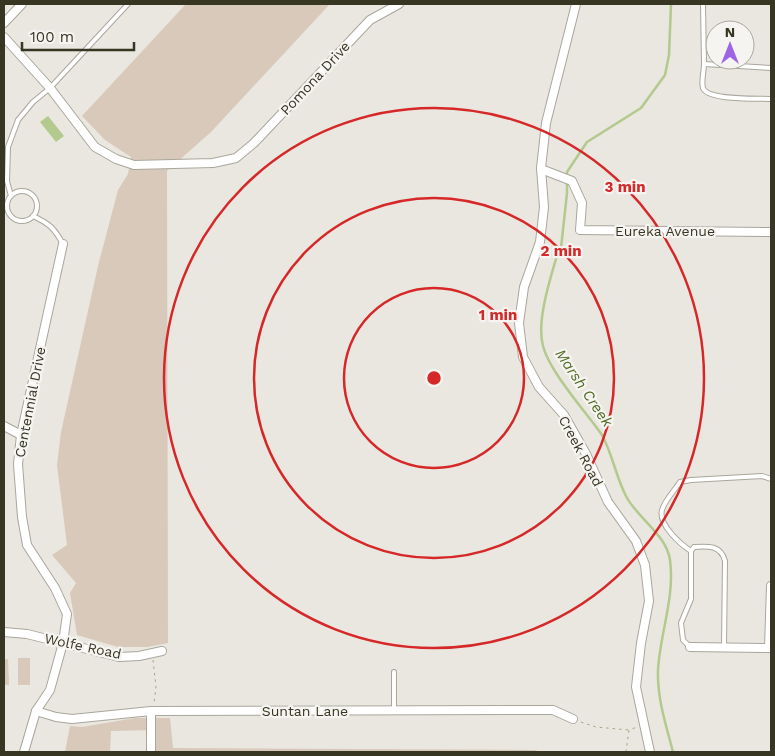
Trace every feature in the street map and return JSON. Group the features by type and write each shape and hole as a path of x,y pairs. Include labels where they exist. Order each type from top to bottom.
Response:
{"street":[{"path":"4,23 22,4"},
{"name":"Pomona Drive","path":"50,88 94,147 116,159 134,165 213,163 236,158 254,143 370,20 399,4"},
{"name":"Creek Road","path":"576,4 546,123 542,169 544,207 540,242 524,287 518,323 523,357 539,387 564,415 586,454 608,502 636,541 645,565 649,601 641,643 636,687 650,752"},
{"path":"4,38 50,88"},
{"name":"Eureka Avenue","path":"542,169 572,180 582,203 580,230 771,232"},
{"name":"Centennial Drive","path":"24,752 36,711 50,690 63,643 66,614 55,588 27,545 22,517 18,464 21,434 62,244"},
{"path":"4,426 21,434"},
{"path":"690,647 770,648 771,586"},
{"name":"Wolfe Road","path":"4,632 27,634 119,657 162,652"},
{"name":"Suntan Lane","path":"36,711 56,717 72,719 153,712 553,710 573,719"},
{"path":"151,752 153,712"}],"lane":[{"path":"11,196 22,191 32,195 37,205 33,216 24,220 13,217 8,207 11,196 7,181 8,147 18,120 33,102 50,88 128,4"},
{"path":"703,4 703,88 707,93 719,97 771,99"},
{"path":"704,64 771,68"},
{"path":"33,216 48,223 54,229 62,244"},
{"path":"690,551 680,544 667,528 662,517 662,509 680,482 762,476 771,479"},
{"path":"690,647 682,640 681,623 691,599 690,551 694,547 716,548 723,555 724,647"},
{"path":"394,672 394,710"}],"path":[{"path":"152,653 156,687 153,712"},
{"path":"573,719 596,727 629,730 644,726"},
{"path":"626,752 629,730"}],"shaded area":[{"path":"186,4 330,4 211,132 167,171 168,643 147,647 118,647 77,635 70,593 76,583 52,555 67,545 57,465 61,432 98,266 118,190 128,174 131,157 105,140 82,116"},
{"path":"48,116 64,136 56,142 40,122"},
{"path":"18,658 30,658 30,685 18,685"},
{"path":"4,659 8,659 9,685 4,685"},
{"path":"135,718 170,718 173,748 536,750 538,752 156,752 155,730 111,731 110,752 65,752 70,726 82,727"}],"waterway":[{"name":"Marsh Creek","path":"671,4 669,55 665,75 641,108 587,142 567,172 567,193 561,248 558,252 545,299 541,336 552,367 602,435 627,498 658,535 668,551 671,588 659,656 658,680 662,711 673,752"}]}
